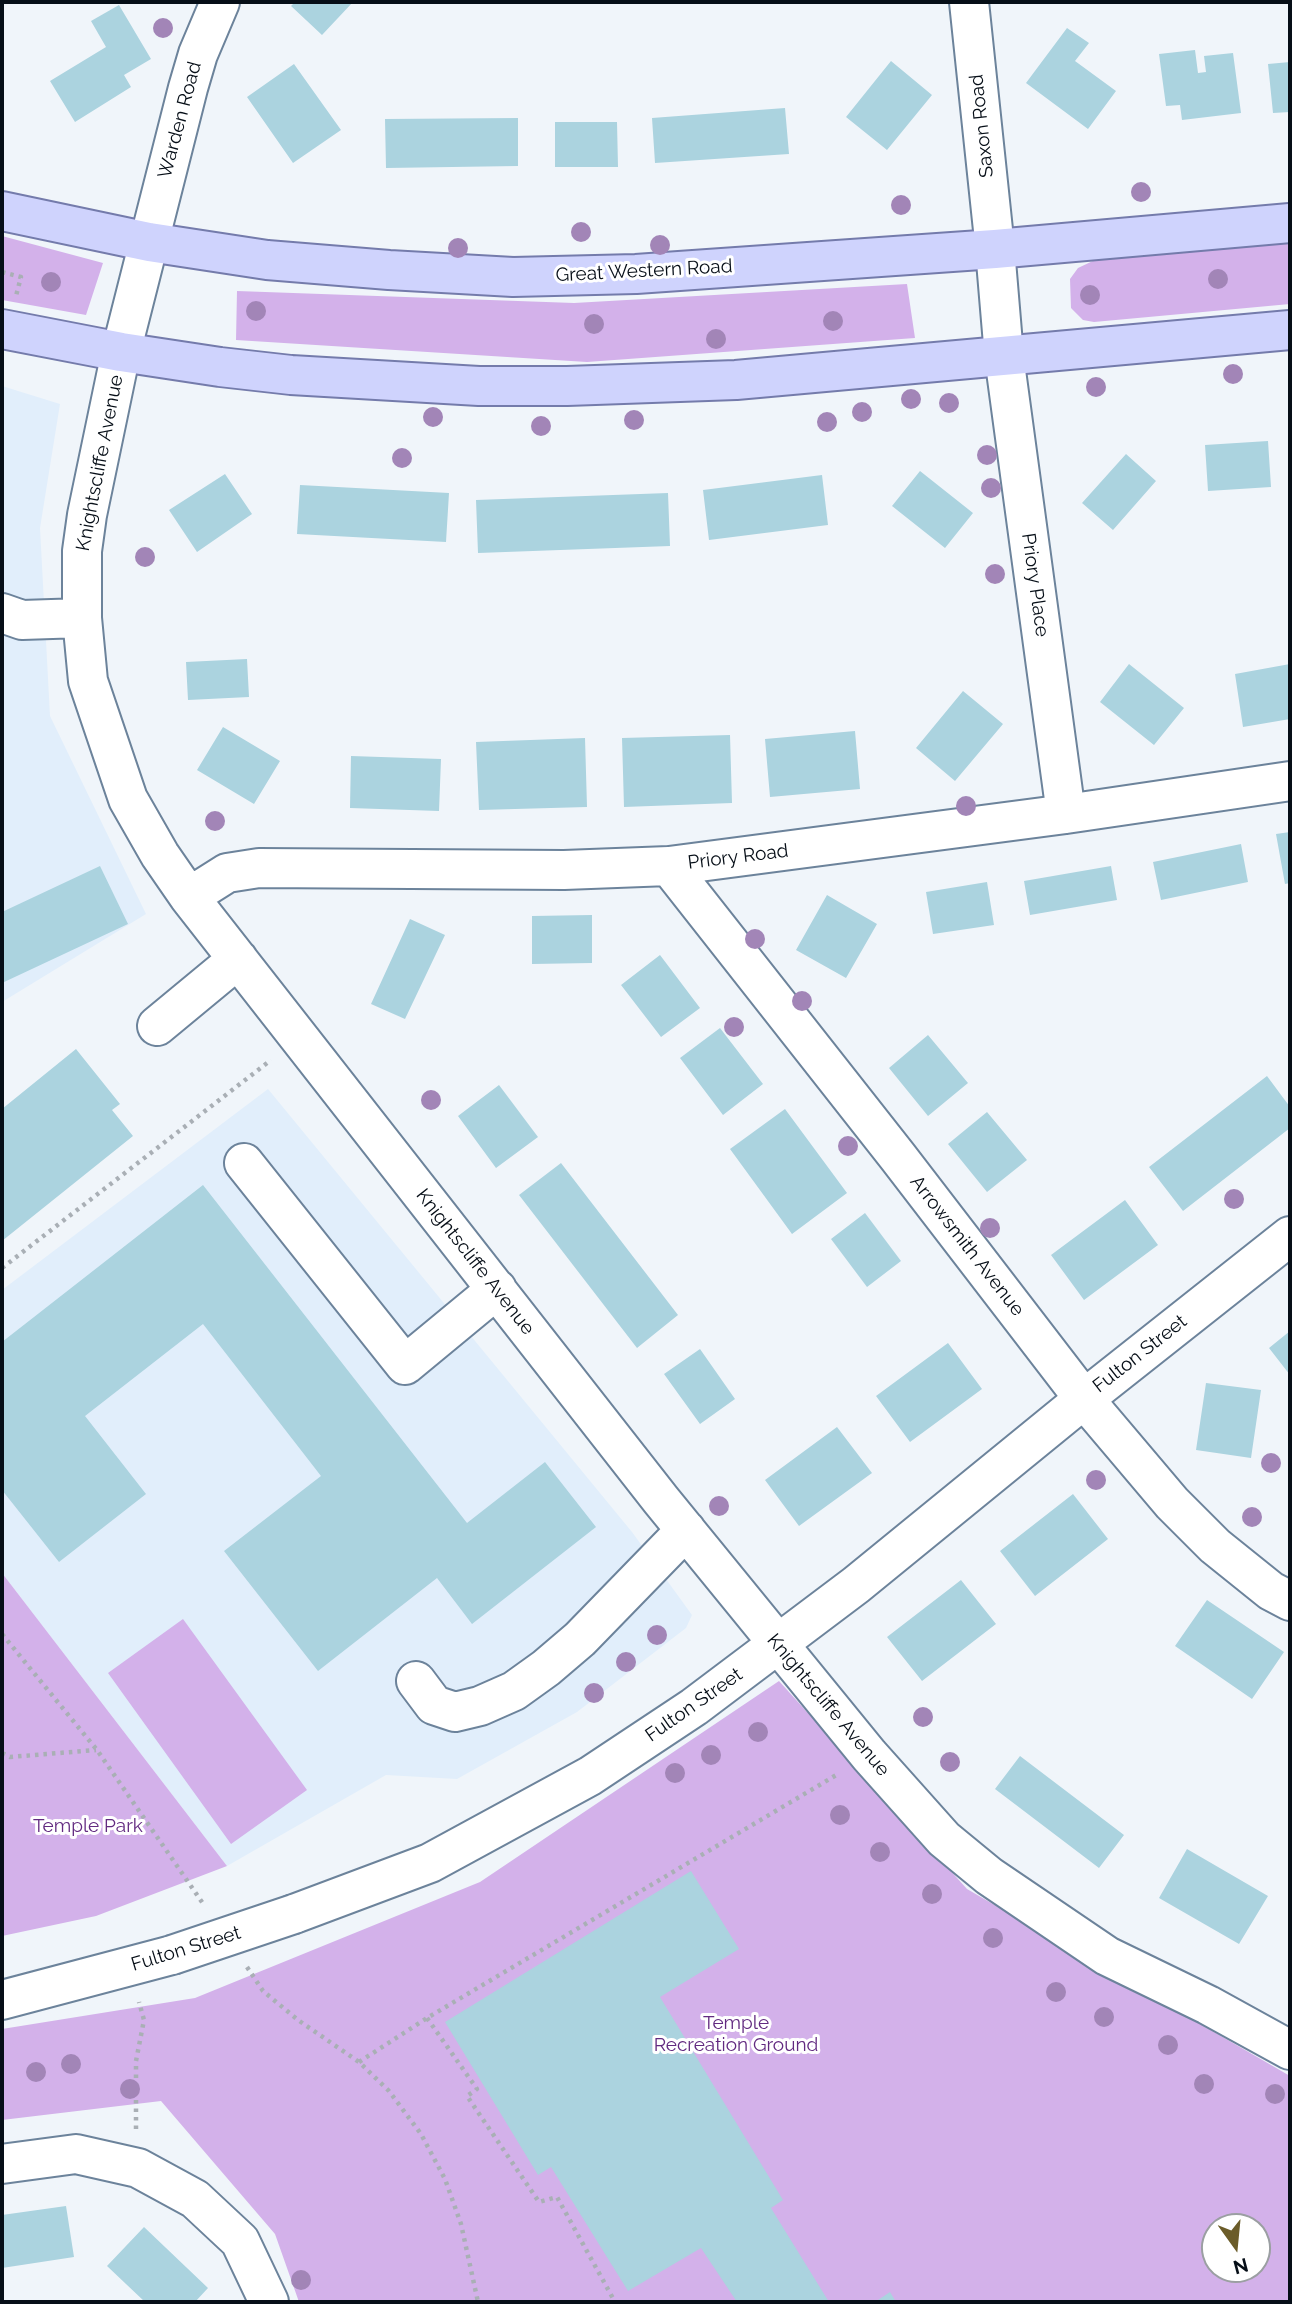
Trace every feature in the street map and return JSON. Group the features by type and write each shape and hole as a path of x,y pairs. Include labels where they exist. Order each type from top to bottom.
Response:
{"main road":[{"name":"Great Western Road","path":"2,211 149,242 268,260 513,277 636,274 995,249 1290,223"},
{"path":"2,329 220,368 291,375 517,386 736,380 1290,330"}],"street":[{"name":"Warden Road","path":"149,242 194,65 220,2"},
{"name":"Saxon Road","path":"969,2 1004,356"},
{"name":"Knightscliffe Avenue","path":"149,242 121,352 87,515 82,551 82,618 88,681 128,799 160,855 188,897 777,1645 944,1839 989,1876 1107,1956 1208,2005 1290,2050"},
{"name":"Priory Place","path":"1004,356 1066,814"},
{"path":"2,613 22,620 82,618"},
{"name":"Priory Road","path":"188,897 228,873 259,868 564,870 669,866 1066,814 1290,781"},
{"name":"Arrowsmith Avenue","path":"669,866 1084,1399 1172,1503 1215,1546 1272,1591 1290,1601"},
{"path":"157,1026 238,959"},
{"path":"244,1163 405,1365 497,1289"},
{"name":"Fulton Street","path":"2,2000 172,1955 294,1914 430,1863 590,1776 713,1694 856,1585 1290,1236"},
{"path":"416,1681 434,1705 455,1712 480,1706 514,1691 580,1639 686,1530"},
{"path":"2,2164 76,2154 138,2168 195,2199 240,2241 269,2302"}],"path":[{"path":"2,1268 256,1071 300,1040"},
{"path":"2,1753 10,1757 97,1750"},
{"path":"359,2062 427,2018 869,1755"},
{"path":"427,2018 477,2089 467,2096 539,2202 557,2197 615,2302"},
{"path":"138,2168 136,2061 144,2020"}],"shaded area":[{"path":"2,386 60,404 40,528 50,716 146,914 2,1002"},
{"path":"268,1089 632,1532 692,1615 686,1628 577,1712 457,1779 386,1775 227,1866 2,1573 2,1290"}],"green space":[{"path":"2,236 103,263 86,315 2,300"},
{"path":"1290,240 1290,304 1094,322 1083,320 1071,308 1070,279 1078,268 1097,259"},
{"path":"907,284 915,338 587,362 236,340 237,291 574,303"},
{"name":"Temple Park","path":"2,1573 227,1866 96,1916 2,1936"},
{"path":"183,1619 307,1790 231,1844 108,1673"},
{"name":"Temple Recreation Ground","path":"779,1681 967,1889 1290,2076 1290,2302 299,2302 275,2234 161,2101 2,2120 2,2029 195,1998 480,1882"}],"building":[{"path":"295,2 353,2 322,35 291,6"},
{"path":"119,5 151,59 124,75 131,87 75,122 50,81 106,47 91,21"},
{"path":"1067,28 1089,43 1075,61 1116,91 1088,129 1026,83"},
{"path":"1195,50 1198,73 1206,72 1204,56 1233,53 1241,113 1182,120 1180,105 1166,106 1159,54"},
{"path":"891,61 932,95 887,150 846,117"},
{"path":"1290,62 1290,112 1273,113 1268,64"},
{"path":"294,64 341,130 293,163 247,97"},
{"path":"785,108 789,154 655,163 652,118"},
{"path":"518,118 518,166 386,168 385,119"},
{"path":"555,122 617,122 618,167 555,167"},
{"path":"1268,441 1271,487 1208,491 1205,445"},
{"path":"1126,454 1156,481 1113,530 1082,503"},
{"path":"920,471 973,513 945,548 892,506"},
{"path":"225,474 252,514 197,552 169,510"},
{"path":"822,475 828,525 709,540 703,490"},
{"path":"300,485 449,493 446,542 297,534"},
{"path":"668,493 670,546 478,553 476,500"},
{"path":"247,659 249,697 188,700 186,662"},
{"path":"1129,664 1184,708 1154,745 1100,702"},
{"path":"1290,664 1290,719 1243,727 1235,674"},
{"path":"963,691 1003,724 955,781 916,748"},
{"path":"223,727 280,761 254,804 197,770"},
{"path":"855,731 860,789 770,797 765,739"},
{"path":"730,735 732,803 624,807 622,738"},
{"path":"585,738 587,807 479,810 476,742"},
{"path":"351,756 441,759 439,811 350,808"},
{"path":"1290,832 1290,883 1285,884 1276,834"},
{"path":"1241,844 1248,882 1161,900 1153,862"},
{"path":"100,866 128,924 2,983 2,912"},
{"path":"1111,866 1117,900 1030,915 1024,881"},
{"path":"987,882 994,925 933,934 926,892"},
{"path":"827,895 877,924 846,978 796,950"},
{"path":"592,915 592,963 532,964 532,916"},
{"path":"410,919 445,935 405,1019 371,1004"},
{"path":"660,955 700,1008 661,1037 621,985"},
{"path":"720,1028 763,1084 723,1115 680,1058"},
{"path":"928,1035 968,1083 928,1116 889,1068"},
{"path":"76,1049 120,1104 112,1110 133,1136 2,1241 2,1109"},
{"path":"1267,1076 1290,1107 1290,1128 1183,1211 1149,1167"},
{"path":"499,1085 538,1137 496,1168 458,1116"},
{"path":"785,1109 847,1193 792,1234 730,1149"},
{"path":"987,1112 1027,1160 987,1192 948,1144"},
{"path":"561,1163 678,1315 637,1348 519,1195"},
{"path":"203,1185 467,1523 545,1462 596,1527 472,1624 437,1578 318,1671 224,1551 321,1476 203,1324 85,1416 146,1494 59,1562 2,1490 2,1342"},
{"path":"1125,1200 1158,1245 1084,1300 1051,1255"},
{"path":"865,1213 901,1261 867,1287 831,1239"},
{"path":"1290,1331 1290,1375 1269,1348"},
{"path":"948,1343 982,1389 910,1442 876,1396"},
{"path":"700,1349 735,1399 700,1424 664,1374"},
{"path":"1206,1383 1261,1390 1251,1458 1196,1450"},
{"path":"837,1427 872,1473 799,1526 765,1480"},
{"path":"1073,1494 1108,1539 1035,1596 1000,1551"},
{"path":"961,1580 996,1624 922,1681 887,1637"},
{"path":"1207,1600 1284,1652 1252,1699 1175,1646"},
{"path":"1020,1756 1124,1835 1099,1868 995,1789"},
{"path":"1187,1849 1268,1896 1239,1944 1159,1898"},
{"path":"691,1871 739,1949 660,1997 783,2200 771,2208 829,2302 737,2302 701,2248 628,2291 551,2167 538,2175 445,2022"},
{"path":"66,2206 74,2257 2,2268 2,2215"},
{"path":"144,2227 208,2288 195,2302 145,2302 107,2266"},
{"path":"890,2292 896,2302 875,2302"}]}
